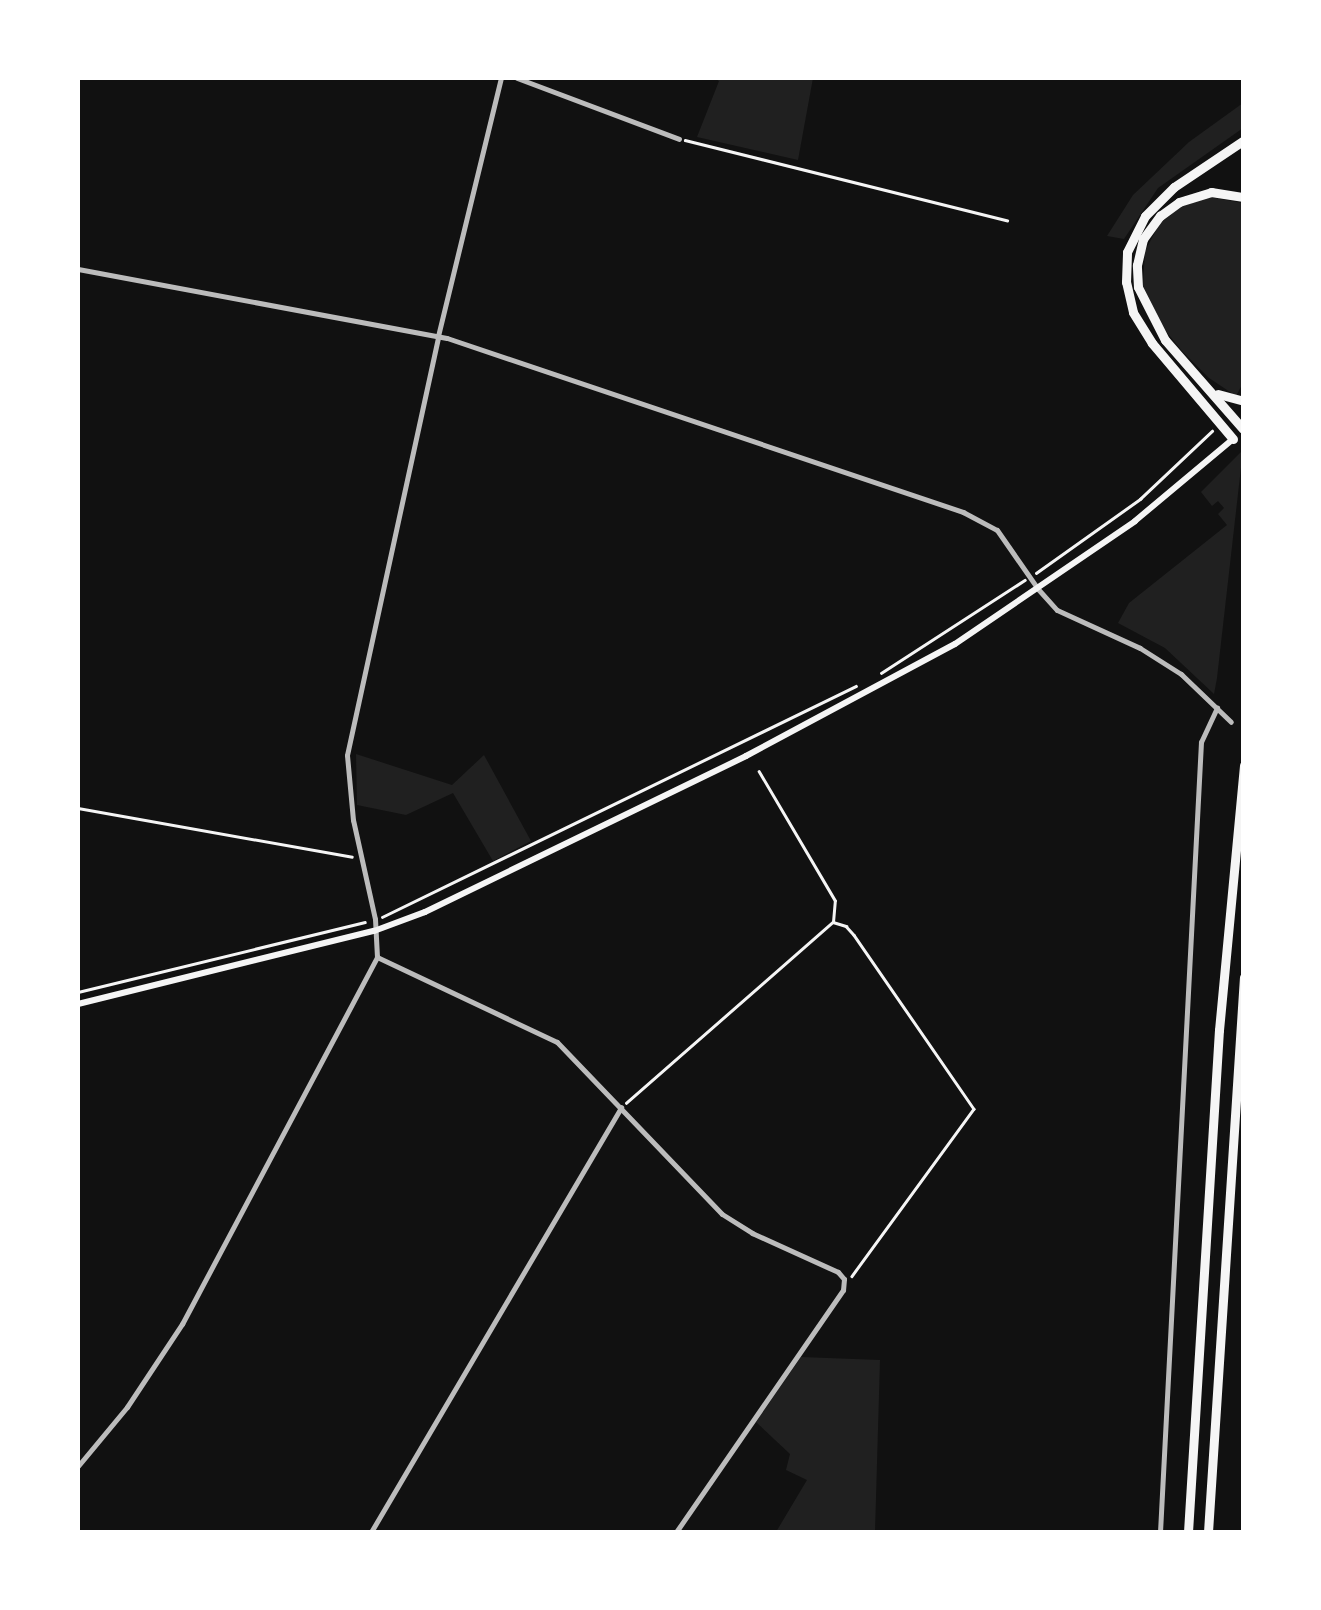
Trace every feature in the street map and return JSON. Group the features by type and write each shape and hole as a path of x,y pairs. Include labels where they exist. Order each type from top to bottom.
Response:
{"highway":[{"path":"1233,439 1152,343 1132,312 1126,282 1128,252 1146,216 1174,187 1244,140"},
{"path":"1243,428 1148,314 1138,287 1143,239 1160,216 1188,198 1211,192 1244,197"},
{"path":"1200,378 1221,396 1244,401"},
{"path":"1188,1532 1219,1030 1244,765"},
{"path":"1208,1532 1244,978"}],"main road":[{"path":"78,1004 374,931 442,904 898,679 1038,589 1134,521 1233,439"}],"street":[{"path":"78,1466 127,1407 182,1324 377,957 375,920 352,820 347,754 438,336 501,78"},
{"path":"518,78 679,138"},
{"path":"78,270 438,336 963,512 997,530 1057,610 1140,648 1181,674 1231,722"},
{"path":"1160,1532 1201,742 1217,707"},
{"path":"377,957 557,1042 722,1214 752,1233 838,1272 844,1279 842,1290 676,1532"},
{"path":"370,1532 621,1107"}],"path":[{"path":"679,138 1007,220"},
{"path":"876,676 1030,577 1140,499 1221,422"},
{"path":"78,992 375,920 862,684"},
{"path":"621,1107 833,922 834,901 759,772"},
{"path":"78,808 362,856"},
{"path":"833,922 846,926 854,935 974,1109 876,1237 842,1290"}],"shaded area":[{"path":"714,78 813,78 798,160 697,137 719,81"},
{"path":"1243,103 1243,128 1158,188 1124,239 1107,236 1133,195 1189,142"},
{"path":"1209,197 1243,203 1243,383 1236,396 1209,378 1182,351 1160,324 1143,286 1145,251 1160,223 1186,203"},
{"path":"1243,450 1214,694 1165,648 1118,623 1129,603 1227,525 1218,514 1224,508 1218,501 1212,506 1201,492"},
{"path":"356,754 452,785 484,755 531,841 493,861 453,793 406,815 357,805"},
{"path":"801,1357 880,1360 875,1532 776,1532 807,1480 786,1470 790,1454 756,1422"}]}
